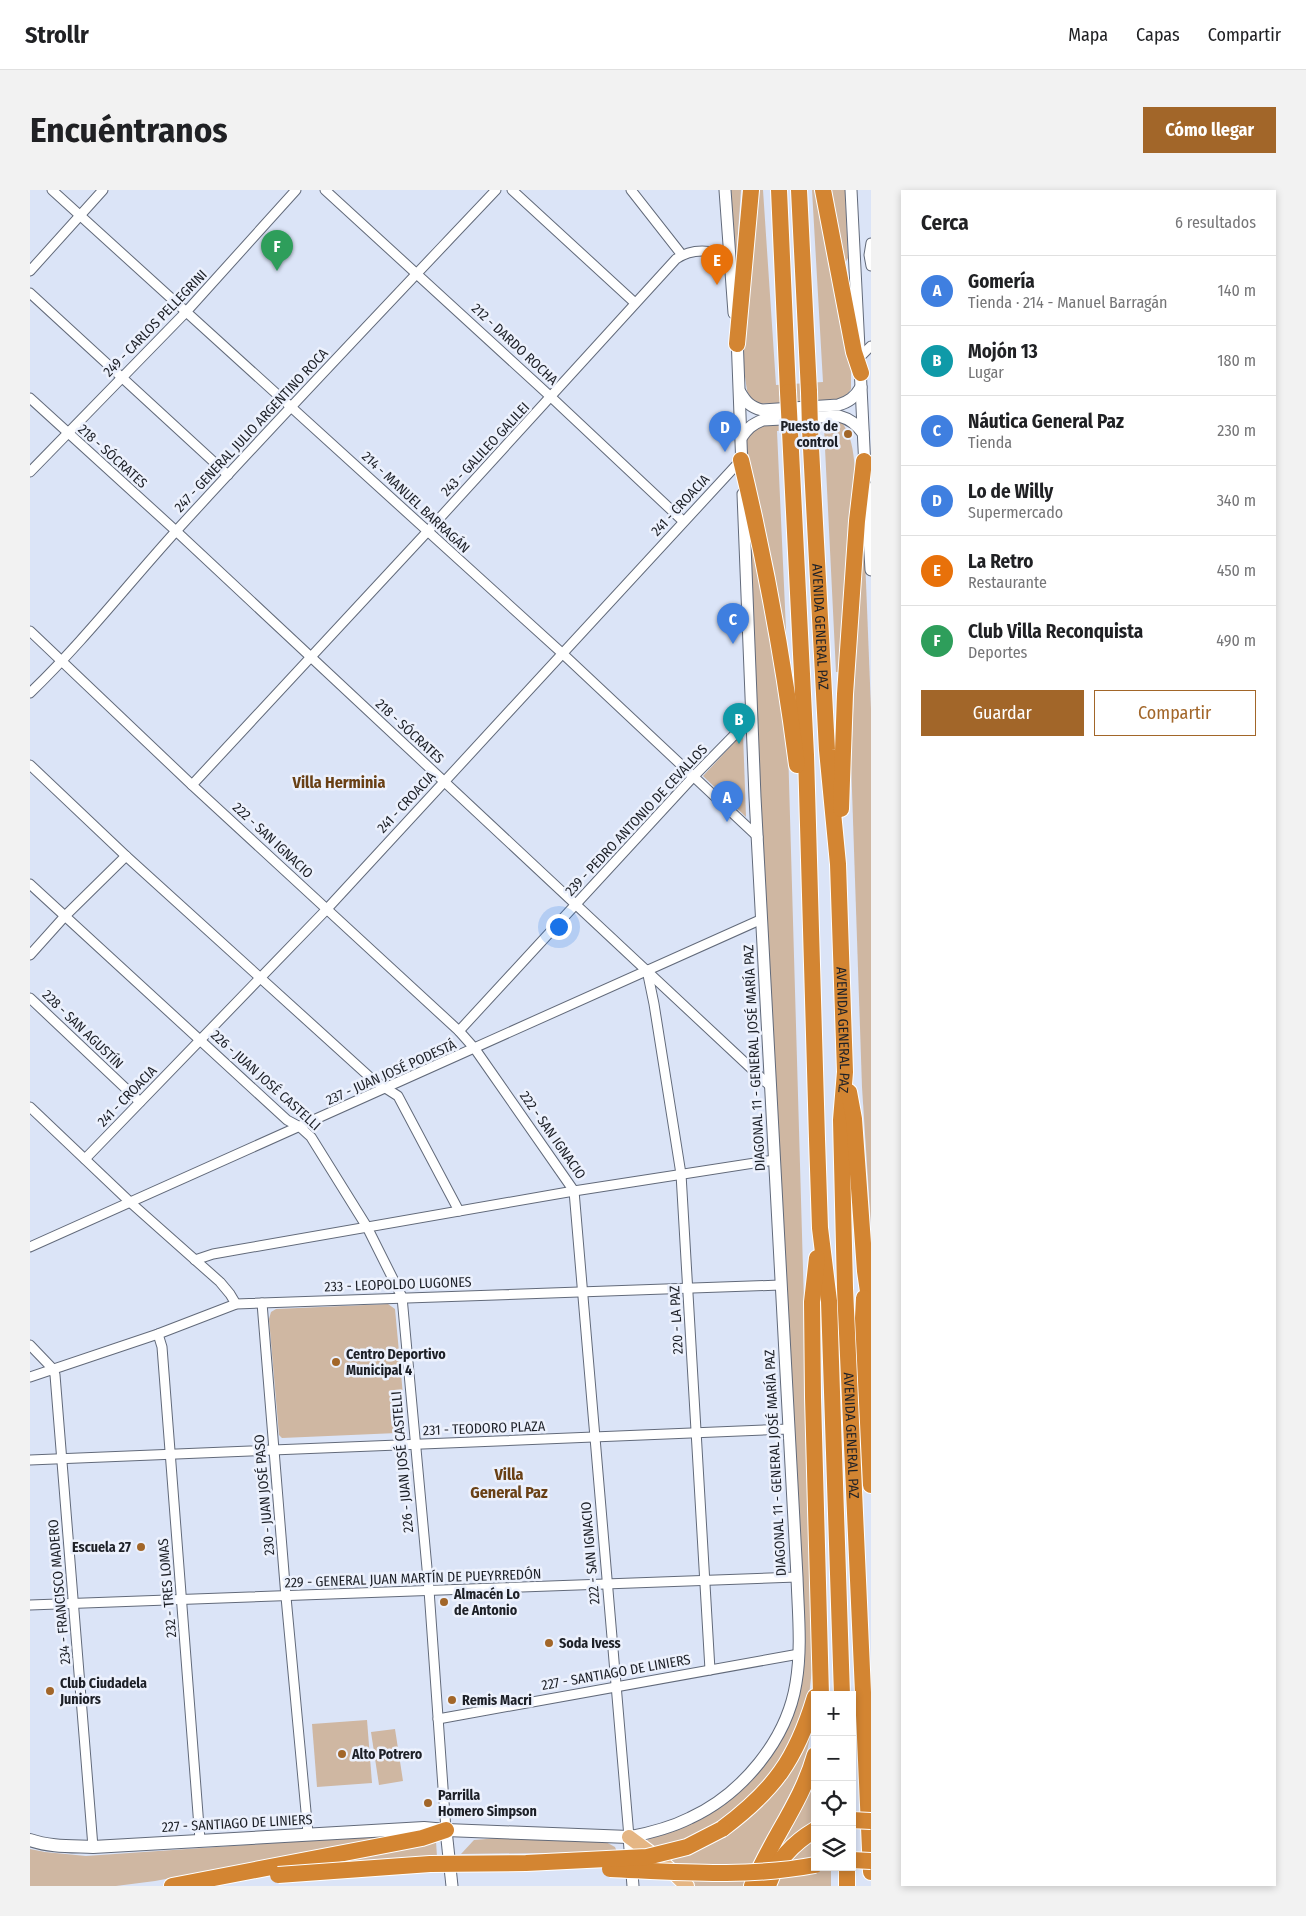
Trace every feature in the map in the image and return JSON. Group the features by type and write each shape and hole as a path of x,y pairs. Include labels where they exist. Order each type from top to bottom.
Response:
{"highway":[{"path":"737,344 751,190"},
{"name":"AVENIDA GENERAL PAZ","path":"779,190 806,755 820,1228 829,1301 842,1691"},
{"name":"AVENIDA GENERAL PAZ","path":"800,190 810,429 827,750 838,864 844,1072 841,1120 845,1288 871,1872"},
{"path":"822,190 849,330 861,372"},
{"path":"838,864 845,694 857,521 868,459"},
{"path":"742,460 792,723 809,856"},
{"path":"844,1072 854,1119 865,1270 871,1312"},
{"path":"820,1228 812,1302 821,1691"},
{"path":"865,1270 863,1318 871,1485"},
{"path":"816,1691 821,1671"},
{"path":"184,1886 278,1875 430,1864 526,1863 647,1857 686,1847 722,1829 747,1810 778,1779 793,1754 811,1709"},
{"path":"752,1886 803,1786 811,1765"},
{"path":"856,1820 871,1821"},
{"path":"172,1886 422,1838 446,1830"},
{"path":"768,1886 785,1854 800,1839 811,1832"},
{"path":"856,1860 871,1861"},
{"path":"526,1863 675,1872 749,1874 811,1866"}],"main road":[{"name":"227 - SANTIAGO DE LINIERS","path":"30,1840 66,1846 93,1847 308,1833 424,1828 629,1838"},
{"path":"629,1838 660,1860 687,1886"}],"street":[{"name":"214 - MANUEL BARRAGÁN","path":"52,190 563,654 758,837"},
{"path":"30,271 79,214 103,190"},
{"name":"249 - CARLOS PELLEGRINI","path":"30,472 186,312 296,190"},
{"name":"212 - DARDO ROCHA","path":"325,190 551,396 683,521"},
{"name":"247 - GENERAL JULIO ARGENTINO ROCA","path":"30,693 62,662 176,531 496,190"},
{"path":"512,190 635,303"},
{"path":"631,190 682,255 690,252 708,251 729,258"},
{"name":"DIAGONAL 11 - GENERAL JOSÉ MARÍA PAZ","path":"629,1838 671,1827 691,1818 710,1807 744,1779 771,1745 782,1726 796,1684 799,1654 797,1576 780,1285 752,716 737,344 725,190"},
{"path":"851,190 863,433 868,459 871,570"},
{"path":"854,239 871,243 869,255 871,267 863,268 856,276"},
{"name":"243 - GALILEO GALILEI","path":"192,785 427,532 635,303 682,255"},
{"path":"30,293 228,475"},
{"path":"739,390 746,402 754,408 762,410 846,403 855,397 861,372 871,346"},
{"name":"218 - SÓCRATES","path":"30,398 176,531 770,1086"},
{"path":"741,438 747,429 763,420 839,416 856,424 863,433"},
{"name":"241 - CROACIA","path":"85,1159 326,910 563,654 683,521 742,460"},
{"name":"222 - SAN IGNACIO","path":"30,631 326,910 459,1031 475,1049 574,1191 633,1886"},
{"name":"239 - PEDRO ANTONIO DE CEVALLOS","path":"459,1031 752,716"},
{"path":"30,764 126,856 262,977 373,1080 398,1096 459,1211"},
{"path":"30,955 65,916 126,856"},
{"name":"226 - JUAN JOSÉ CASTELLI","path":"30,884 199,1040 288,1120 300,1127 311,1137 366,1227 402,1297 429,1590 446,1830 452,1886"},
{"name":"237 - JUAN JOSÉ PODESTÁ","path":"30,1247 131,1204 647,970 762,920"},
{"name":"220 - LA PAZ","path":"647,970 681,1174 710,1670"},
{"name":"228 - SAN AGUSTÍN","path":"30,998 140,1102"},
{"path":"30,1107 131,1204 220,1282 236,1304"},
{"path":"195,1260 213,1254 574,1191 774,1160"},
{"name":"233 - LEOPOLDO LUGONES","path":"30,1376 158,1334 236,1304 780,1285"},
{"name":"230 - JUAN JOSÉ PASO","path":"262,1303 286,1597 308,1833"},
{"name":"232 - TRES LOMAS","path":"158,1334 162,1347 200,1840"},
{"path":"30,1345 53,1369"},
{"name":"234 - FRANCISCO MADERO","path":"53,1369 93,1847"},
{"name":"231 - TEODORO PLAZA","path":"30,1460 789,1429"},
{"name":"229 - GENERAL JUAN MARTÍN DE PUEYRREDÓN","path":"30,1605 286,1597 797,1576"},
{"name":"227 - SANTIAGO DE LINIERS","path":"438,1719 799,1654"}],"shaded area":[{"path":"731,190 741,190 735,276"},
{"path":"754,190 763,190 776,385 823,382 812,190 819,190 846,331 851,371 851,389 846,396 839,400 758,404 752,400 747,391 742,355"},
{"path":"827,190 845,190 848,258 845,263"},
{"path":"840,420 847,431 853,449 855,468 840,672 836,672 824,428 777,431 788,674 745,460 747,436 756,426"},
{"path":"745,490 783,692 788,747 814,1652 808,1704 790,1749 722,1833 806,1737 810,1737 804,1766 743,1886 695,1886 675,1863 647,1841 649,1837 748,1780 796,1703 805,1662"},
{"path":"864,532 871,709 871,1227 862,1087 851,761"},
{"path":"743,733 746,817 703,776"},
{"name":"Centro Deportivo Municipal 4","path":"388,1304 395,1309 404,1406 400,1406 402,1428 397,1433 282,1438 279,1435 269,1319 271,1312 276,1309"},
{"name":"Alto Potrero","path":"367,1720 372,1783 317,1787 312,1724"},
{"path":"395,1729 403,1781 379,1785 371,1732"},
{"path":"811,1778 811,1871 831,1871 831,1886 760,1886"},
{"path":"419,1833 155,1881 116,1886 30,1886 30,1849 86,1856"},
{"path":"499,1838 602,1840 615,1847 617,1852 461,1854 474,1840"},
{"path":"436,1841 437,1857 316,1864"}],"place":[{"name":"Club Villa Reconquista","path":"277,271"},
{"name":"La Retro","path":"717,285"},
{"name":"Puesto de control","path":"848,434"},
{"name":"Lo de Willy","path":"725,452"},
{"name":"Náutica General Paz","path":"733,644"},
{"name":"Mojón 13","path":"739,744"},
{"name":"Gomería","path":"727,822"},
{"name":"Centro Deportivo Municipal 4","path":"336,1362"},
{"name":"Escuela 27","path":"141,1547"},
{"name":"Almacén Lo de Antonio","path":"444,1602"},
{"name":"Soda Ivess","path":"549,1643"},
{"name":"Club Ciudadela Juniors","path":"50,1691"},
{"name":"Remis Macri","path":"452,1700"},
{"name":"Alto Potrero","path":"342,1754"},
{"name":"Parrilla Homero Simpson","path":"428,1803"}],"district":[{"name":"Villa Herminia","path":"339,782"},
{"name":"Villa General Paz","path":"509,1483"}]}
